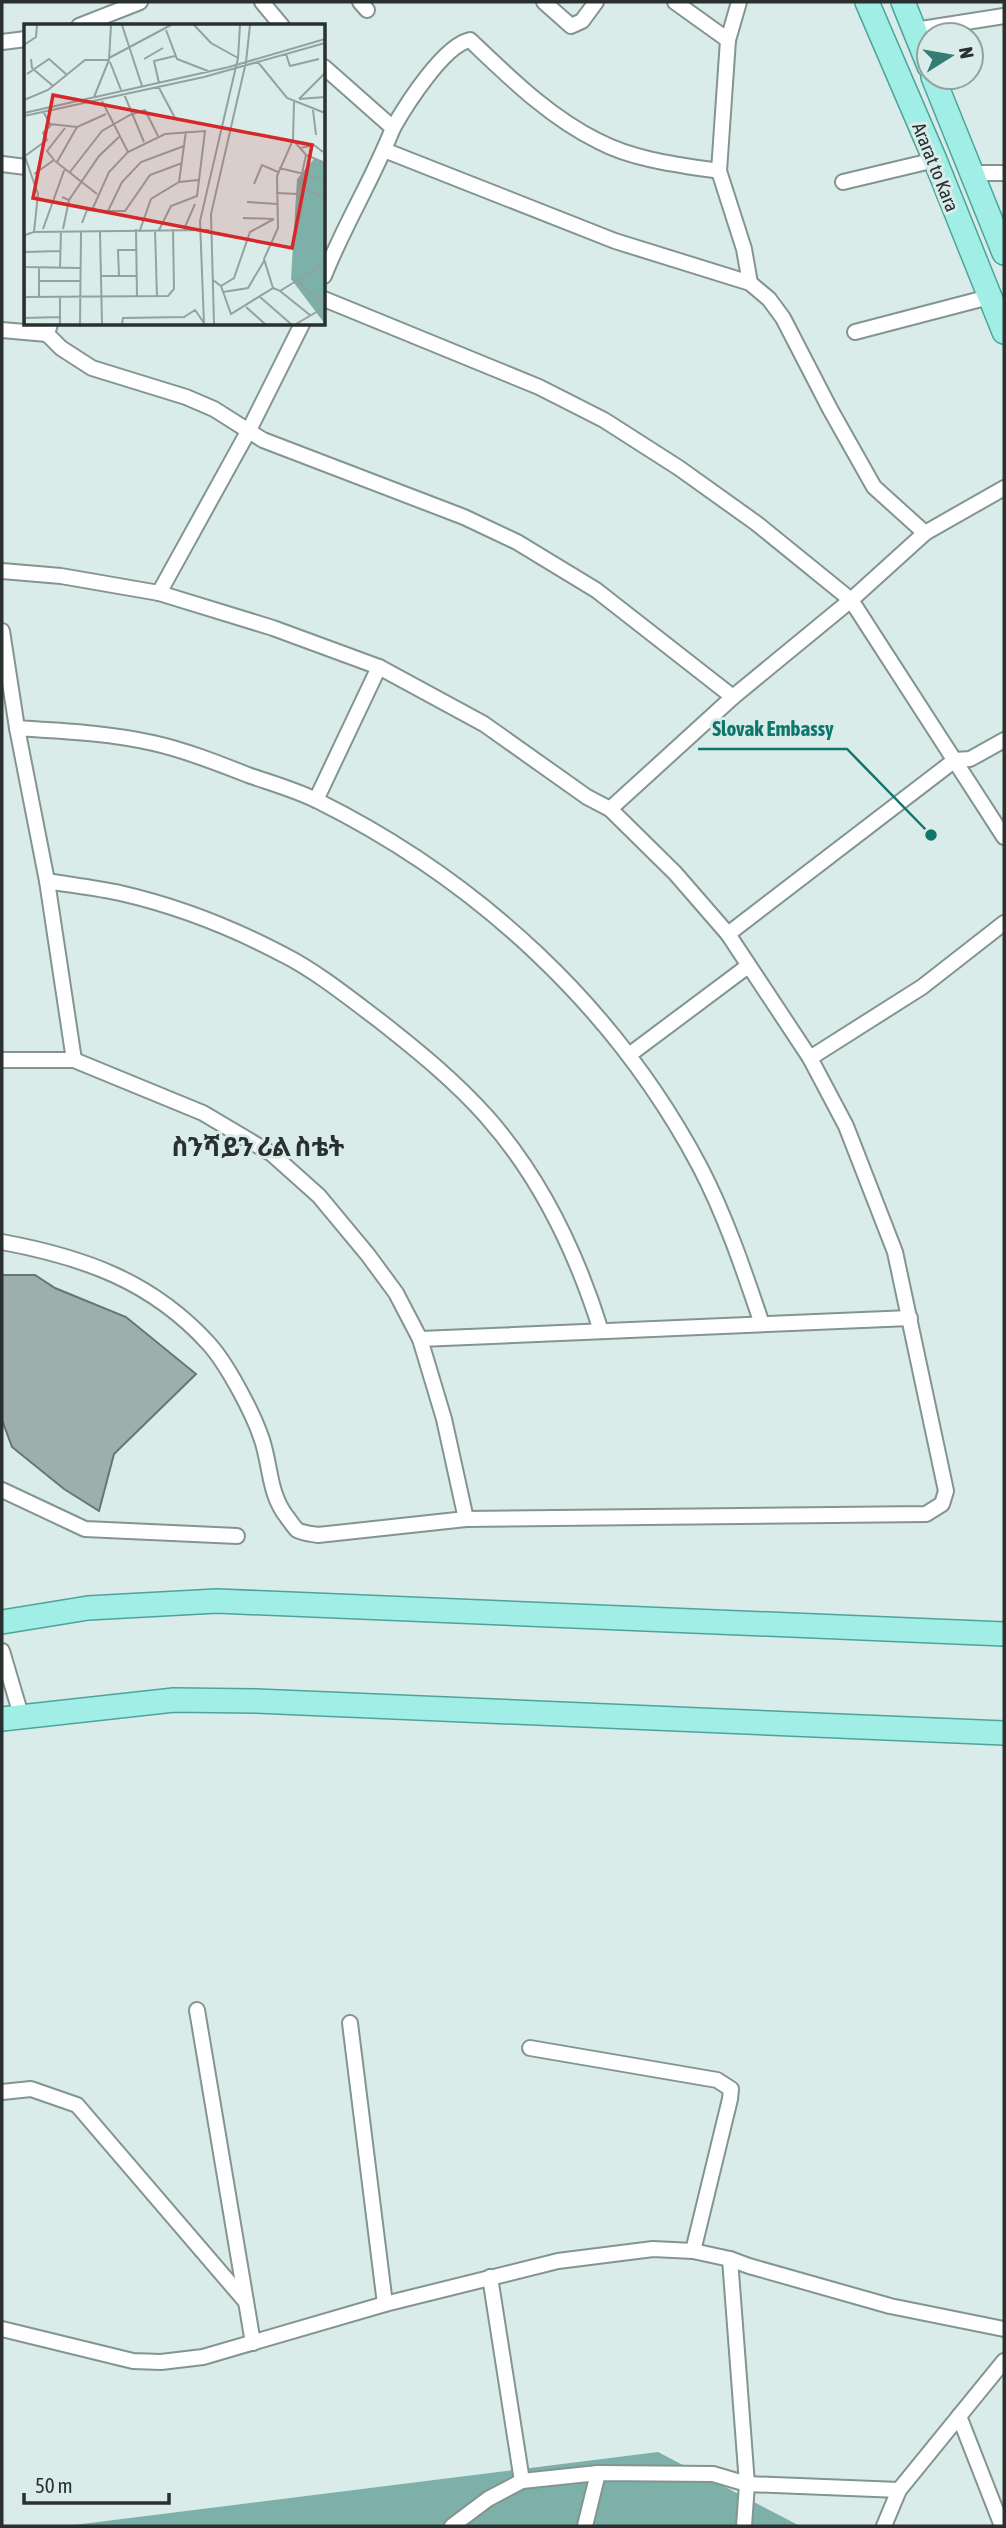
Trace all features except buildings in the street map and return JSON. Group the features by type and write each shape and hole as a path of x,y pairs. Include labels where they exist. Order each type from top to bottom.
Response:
{"main road":[{"name":"Ararat to Kara","path":"867,2 1004,332"},
{"path":"902,2 915,30"},
{"name":"Ararat to Kara","path":"939,91 1004,253"},
{"path":"912,108 942,99"},
{"path":"2,1622 88,1608 217,1601 1004,1634"},
{"path":"11,1717 174,1700 256,1701 1004,1733"}],"street":[{"path":"84,24 140,2"},
{"path":"262,2 280,24"},
{"path":"544,2 571,26 582,21 596,2"},
{"path":"676,2 728,40"},
{"path":"739,2 728,40 719,171 744,249 750,283"},
{"path":"972,21 1004,16"},
{"path":"2,42 24,39"},
{"path":"326,264 330,241 384,150 393,128 414,92 461,42 470,40 545,107 599,142 663,163 719,171"},
{"path":"326,69 393,128"},
{"path":"384,150 615,241 750,283 769,299 783,318 874,487 925,533"},
{"path":"843,182 934,160"},
{"path":"2,164 24,167"},
{"path":"972,173 1004,173"},
{"path":"855,332 989,297"},
{"path":"326,300 539,387 604,420 679,468 756,523 851,600 1004,837"},
{"path":"159,593 249,430 301,326"},
{"path":"2,330 49,329 61,348 92,368 186,397 214,409 263,440 464,517 517,542 596,590 733,697"},
{"path":"610,809 733,697 851,600 925,533 1004,488"},
{"path":"2,571 61,576 159,593 273,628 379,667 484,724 587,797 610,809 675,873 728,934 810,1058 846,1126 895,1252 946,1491 942,1504 926,1514 466,1519 318,1535 298,1530 282,1511 272,1490 261,1437 236,1386 211,1346 172,1308 117,1274 57,1254 2,1242"},
{"path":"2,631 17,728 47,881 74,1060"},
{"path":"316,800 379,667"},
{"path":"17,728 98,733 155,744 226,766 316,800 426,863 495,916 536,951 629,1055 670,1115 701,1169 735,1245 762,1324"},
{"path":"728,934 955,760 970,759 1004,740"},
{"path":"47,881 120,893 165,906 214,923 286,956 360,1006 427,1058 486,1116 518,1157 572,1250 601,1331"},
{"path":"810,1058 922,987 1004,923"},
{"path":"629,1055 748,966"},
{"path":"2,1060 74,1060 203,1113 272,1154 319,1196 396,1293 420,1339 444,1419 466,1519"},
{"path":"420,1339 910,1318"},
{"path":"2,1490 85,1529 237,1536"},
{"path":"2,1651 11,1717"},
{"path":"197,2010 253,2343"},
{"path":"350,2024 386,2304"},
{"path":"530,2048 717,2080 731,2089 693,2250"},
{"path":"2,2092 31,2090 77,2105 246,2302"},
{"path":"2,2329 133,2361 161,2362 203,2357 490,2277 558,2261 653,2249 693,2250 890,2305 1004,2329"},
{"path":"730,2259 747,2484 744,2526"},
{"path":"490,2277 522,2482"},
{"path":"884,2526 899,2490 1004,2361"},
{"path":"959,2416 1002,2526"},
{"path":"586,2526 597,2473"},
{"path":"452,2526 488,2499 522,2482 597,2473 713,2474 747,2484 899,2490"}],"shaded area":[{"path":"658,2452 800,2526 66,2526"}],"place":[{"name":"Slovak Embassy","path":"931,835"}],"district":[{"name":"ስንሻይን ሪል ስቴት","path":"258,1147"}]}
